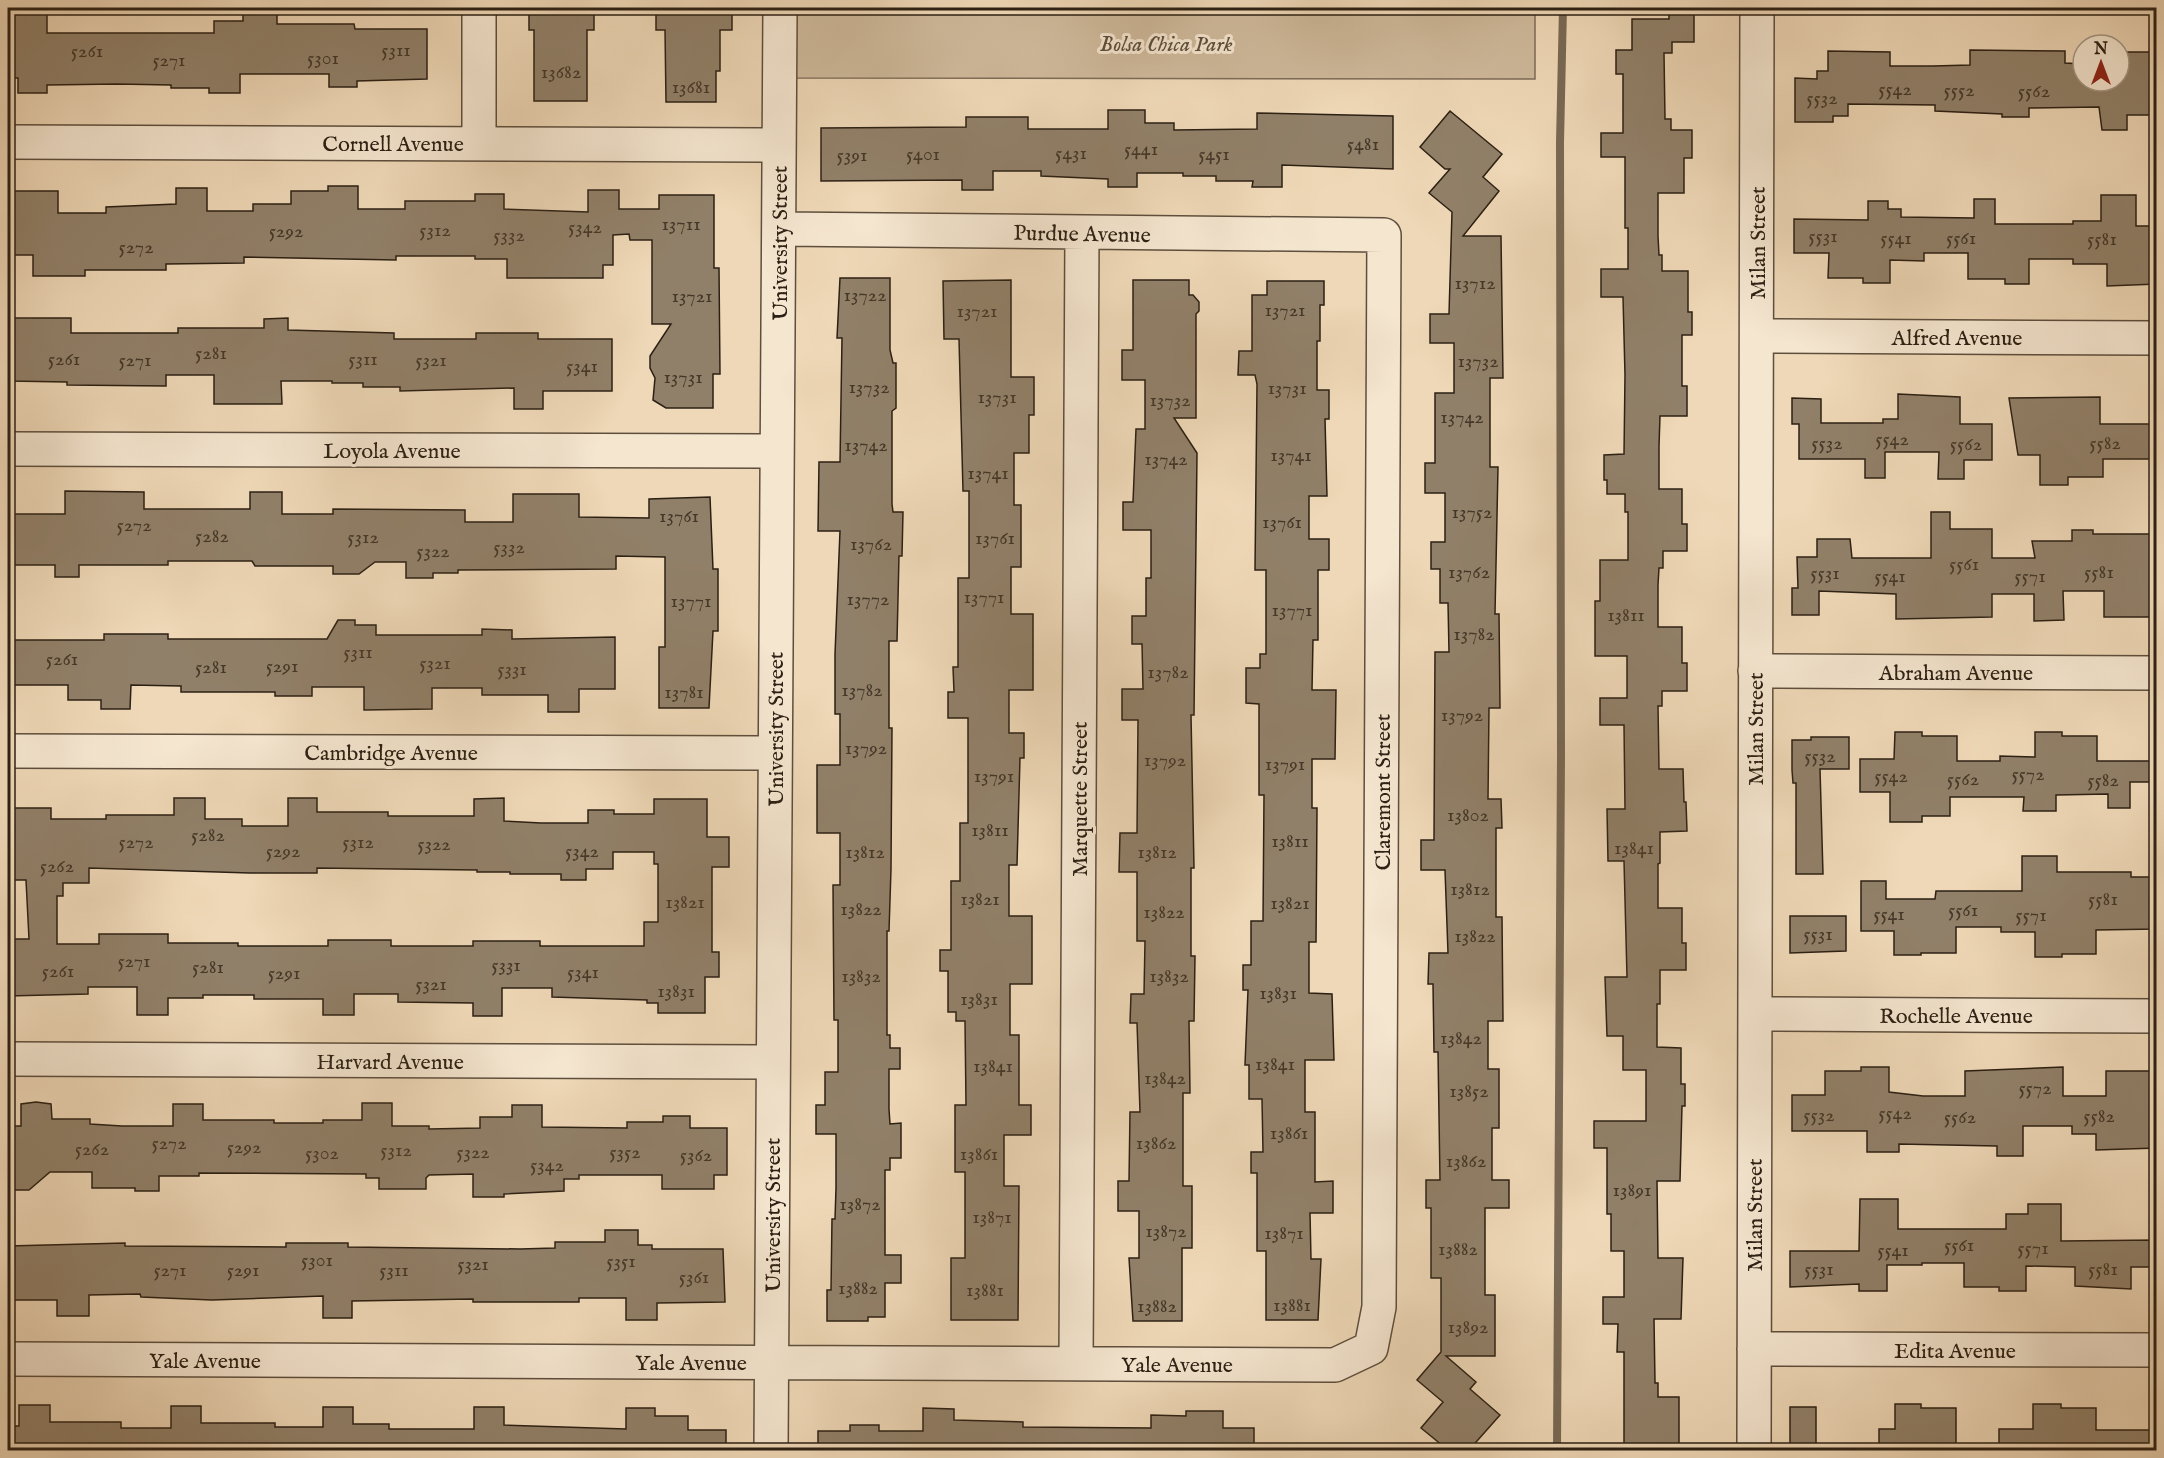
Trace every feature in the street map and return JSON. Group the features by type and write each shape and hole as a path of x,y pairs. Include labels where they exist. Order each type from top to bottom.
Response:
{"street":[{"path":"479,8 479,143"},
{"name":"University Street","path":"771,1450 780,8"},
{"name":"Milan Street","path":"1754,1450 1757,8"},
{"name":"Cornell Avenue","path":"8,142 779,145"},
{"name":"Purdue Avenue","path":"779,229 1082,234 1384,235"},
{"name":"Marquette Street","path":"1076,1363 1082,234"},
{"name":"Claremont Street","path":"1371,1348 1379,1307 1384,235"},
{"name":"Alfred Avenue","path":"1757,336 2157,338"},
{"name":"Loyola Avenue","path":"8,449 777,451"},
{"name":"Abraham Avenue","path":"1755,671 2157,673"},
{"name":"Cambridge Avenue","path":"8,751 775,753"},
{"name":"Rochelle Avenue","path":"1755,1014 2157,1016"},
{"name":"Harvard Avenue","path":"8,1059 773,1062"},
{"name":"Yale Avenue","path":"8,1359 1335,1365 1371,1348"},
{"name":"Edita Avenue","path":"1754,1349 2157,1350"}],"green space":[{"name":"Bolsa Chica Park","path":"796,8 1535,8 1535,79 796,78"}],"building":[{"path":"529,8 594,8 594,30 587,30 587,101 534,101 534,30 529,30"},
{"path":"656,8 732,8 732,30 720,30 720,71 716,71 716,102 666,102 665,30 656,30"},
{"path":"8,11 47,11 47,33 214,33 214,21 243,21 243,13 277,13 277,24 354,24 355,29 427,29 427,79 357,81 357,87 329,87 329,74 240,74 240,93 209,93 209,88 171,88 171,85 117,84 47,85 47,93 18,93 18,78 8,78"},
{"path":"1669,13 1694,13 1694,42 1672,42 1672,53 1664,53 1665,119 1671,119 1671,130 1692,130 1692,158 1684,158 1684,193 1658,193 1658,236 1659,255 1662,255 1662,271 1688,271 1688,312 1692,312 1692,335 1682,335 1682,386 1687,386 1687,416 1660,416 1659,446 1659,489 1682,489 1682,524 1687,524 1687,551 1663,551 1663,568 1659,568 1658,585 1658,627 1682,627 1682,663 1687,663 1687,691 1662,691 1662,706 1658,706 1659,769 1683,769 1687,831 1660,832 1660,863 1658,864 1658,908 1682,908 1682,943 1686,943 1686,970 1660,970 1660,1004 1657,1004 1657,1047 1681,1048 1681,1084 1685,1084 1685,1106 1682,1106 1680,1181 1657,1181 1658,1258 1683,1258 1681,1319 1654,1319 1655,1383 1658,1383 1658,1397 1679,1397 1679,1450 1624,1450 1624,1352 1617,1352 1618,1324 1603,1324 1603,1297 1624,1297 1624,1251 1611,1251 1611,1214 1607,1214 1607,1148 1594,1148 1594,1121 1646,1121 1646,1070 1623,1070 1623,1036 1607,1036 1605,977 1627,977 1624,861 1608,861 1607,809 1625,809 1624,725 1600,725 1600,698 1627,698 1627,656 1595,656 1595,601 1600,601 1600,560 1628,560 1628,512 1625,512 1625,494 1607,494 1607,480 1604,480 1604,455 1624,454 1625,375 1623,297 1601,297 1601,269 1628,269 1628,228 1625,228 1625,157 1601,157 1601,133 1623,133 1623,74 1616,74 1616,50 1632,50 1632,19 1669,19"},
{"path":"1970,50 2065,51 2065,63 2071,63 2071,93 2131,93 2131,52 2157,52 2157,115 2127,115 2127,130 2102,130 2099,107 2029,108 2029,117 2002,117 2002,114 1935,111 1935,105 1848,104 1848,116 1833,116 1833,122 1795,122 1795,78 1817,79 1817,71 1828,71 1828,51 1890,52 1890,66 1970,65"},
{"path":"1108,110 1145,110 1145,123 1174,123 1174,130 1257,129 1257,113 1393,116 1393,169 1282,165 1282,187 1252,187 1253,181 1216,181 1216,176 1137,173 1137,187 1108,187 1108,179 1041,176 1041,171 993,171 993,190 962,190 962,180 821,181 821,128 966,127 966,117 1028,117 1028,129 1108,129"},
{"path":"1450,111 1502,154 1483,177 1499,191 1463,236 1501,236 1503,378 1490,378 1490,467 1498,467 1495,614 1499,614 1500,708 1489,708 1488,799 1501,799 1502,828 1496,828 1496,917 1502,917 1503,1021 1488,1021 1488,1069 1499,1069 1499,1128 1492,1128 1492,1180 1509,1180 1509,1208 1485,1208 1485,1295 1495,1295 1495,1356 1446,1356 1476,1382 1470,1389 1500,1415 1469,1450 1448,1450 1421,1428 1443,1402 1417,1380 1441,1352 1441,1278 1431,1278 1431,1208 1426,1208 1426,1180 1440,1180 1438,1052 1434,1052 1433,984 1428,984 1429,953 1448,953 1445,870 1421,870 1421,840 1434,840 1435,652 1449,652 1448,603 1440,603 1440,569 1431,569 1431,542 1445,542 1445,493 1425,493 1425,463 1435,463 1435,393 1454,393 1454,343 1430,343 1430,314 1449,314 1452,212 1429,193 1450,169 1445,169 1420,147"},
{"path":"328,186 358,186 358,209 405,209 405,201 475,201 475,194 504,194 504,209 588,212 588,190 619,190 619,209 659,209 659,195 714,195 714,268 719,268 720,374 713,374 713,408 666,408 653,400 655,378 650,368 650,356 671,324 652,324 652,240 630,240 629,234 613,235 613,265 603,265 603,278 507,278 507,259 475,259 475,256 396,256 396,260 244,257 244,263 166,264 166,270 85,270 85,276 33,276 33,255 8,255 8,191 58,191 58,213 106,213 106,207 176,204 176,188 207,188 207,211 253,211 253,204 291,204 291,191 328,191"},
{"path":"2101,195 2136,195 2136,226 2157,226 2157,284 2107,286 2107,264 2073,264 2073,259 2029,259 2029,284 2005,284 2005,279 1968,279 1968,253 1924,253 1924,261 1890,260 1890,283 1863,283 1863,278 1828,278 1829,253 1794,253 1794,219 1868,220 1868,201 1888,201 1888,209 1901,209 1901,217 1974,218 1974,199 1995,199 1995,224 2073,224 2073,221 2101,221"},
{"path":"840,278 890,278 890,350 893,363 896,363 896,408 892,411 892,504 893,512 903,512 902,556 899,556 897,641 889,641 889,728 892,728 891,869 889,931 887,931 887,1035 890,1035 890,1048 900,1048 900,1069 889,1069 889,1109 890,1124 901,1123 901,1158 890,1158 890,1170 885,1170 885,1255 901,1255 901,1283 885,1283 885,1317 868,1317 868,1321 827,1321 827,1290 831,1290 832,1219 835,1219 836,1134 816,1134 816,1105 825,1105 825,1072 838,1072 838,1020 834,1020 833,885 840,885 840,833 817,833 817,765 840,765 840,714 835,714 835,654 840,531 818,531 819,462 840,462 842,338 837,338"},
{"path":"1011,280 1011,377 1034,377 1034,415 1029,415 1029,453 1014,453 1014,505 1021,505 1021,567 1011,567 1011,614 1033,614 1033,690 1009,690 1009,733 1024,733 1024,758 1020,758 1017,865 1009,865 1009,916 1032,916 1032,984 1010,984 1010,1035 1019,1035 1019,1105 1031,1105 1031,1135 1004,1135 1004,1186 1019,1186 1018,1320 951,1320 951,1258 965,1258 965,1172 955,1172 955,1105 966,1105 965,1021 956,1021 956,1012 948,1012 948,971 940,971 940,950 951,950 951,881 960,881 960,823 968,823 968,718 948,718 948,692 954,692 953,667 958,667 958,578 969,578 969,491 963,491 959,339 944,339 943,281"},
{"path":"1133,280 1189,280 1189,295 1193,295 1199,302 1199,311 1196,314 1196,418 1174,418 1197,453 1194,715 1191,715 1194,868 1191,868 1191,956 1195,956 1194,1021 1189,1021 1190,1093 1183,1093 1183,1186 1192,1186 1192,1248 1182,1248 1182,1321 1133,1321 1129,1258 1139,1258 1139,1211 1118,1211 1118,1181 1129,1181 1130,1112 1140,1112 1137,1023 1130,1023 1131,994 1144,994 1145,941 1137,941 1137,872 1119,872 1120,833 1137,833 1138,720 1122,720 1122,689 1143,689 1142,644 1132,644 1132,616 1146,616 1146,578 1151,578 1151,530 1123,530 1123,502 1133,502 1136,429 1145,429 1145,380 1122,380 1122,350 1133,350"},
{"path":"1267,281 1324,281 1324,305 1320,305 1320,341 1317,341 1317,390 1329,390 1329,419 1325,419 1327,496 1309,496 1309,539 1329,539 1329,570 1318,570 1318,640 1313,640 1312,690 1336,690 1335,759 1312,759 1312,808 1317,808 1316,942 1309,942 1309,993 1332,994 1334,1060 1305,1060 1305,1112 1315,1112 1315,1182 1333,1181 1333,1213 1310,1213 1311,1259 1321,1259 1318,1320 1266,1320 1266,1251 1257,1251 1257,1173 1251,1173 1251,1152 1263,1152 1262,1099 1249,1099 1249,1065 1245,1065 1248,990 1243,990 1243,965 1251,965 1251,921 1263,921 1264,795 1259,795 1259,704 1246,703 1246,668 1260,668 1260,654 1266,654 1266,570 1255,570 1257,384 1255,375 1238,375 1239,351 1252,351 1252,295 1267,295"},
{"path":"8,318 71,318 71,333 178,333 178,328 264,328 264,319 288,318 288,330 394,333 394,339 476,339 476,333 538,333 538,339 612,339 612,391 543,391 543,409 514,409 514,388 400,391 400,387 363,387 363,383 281,381 282,404 214,404 214,375 166,375 166,386 67,385 67,382 8,381"},
{"path":"1898,394 1960,397 1960,424 1992,424 1992,460 1964,460 1964,479 1938,479 1939,452 1885,452 1885,478 1865,478 1865,459 1799,459 1799,424 1792,424 1792,398 1821,399 1821,423 1883,423 1883,419 1898,419"},
{"path":"2100,397 2100,424 2157,424 2157,459 2103,459 2103,477 2068,477 2068,485 2040,485 2040,455 2018,455 2009,398"},
{"path":"65,491 144,492 144,509 250,509 250,492 282,492 282,514 333,514 333,509 465,510 465,522 513,522 513,494 579,494 579,517 649,518 649,499 710,497 713,569 718,569 718,631 713,631 709,708 659,708 659,647 665,647 665,557 616,556 616,569 458,570 458,573 433,573 433,578 406,578 406,562 375,562 359,574 333,574 333,566 255,566 252,561 168,561 168,565 79,565 79,577 55,577 55,565 8,565 8,514 65,514"},
{"path":"1931,512 1950,512 1950,529 1992,529 1992,558 2035,558 2032,541 2072,541 2072,530 2093,530 2093,534 2157,534 2157,617 2104,617 2104,591 2063,591 2064,620 2034,621 2034,594 1992,594 1992,617 1896,619 1896,594 1819,591 1819,615 1792,615 1792,588 1798,588 1797,557 1817,557 1817,539 1850,539 1852,558 1931,558"},
{"path":"338,620 355,620 355,625 376,625 376,635 482,635 482,629 512,630 512,639 615,637 615,689 579,689 579,712 548,712 548,695 482,695 482,688 432,688 432,709 364,710 364,687 312,687 312,696 275,696 275,692 181,692 181,686 131,685 130,709 101,709 101,700 68,700 68,685 8,685 8,640 104,640 104,634 168,634 168,639 327,639"},
{"path":"1895,732 1922,732 1922,736 1957,736 1957,761 2000,761 2000,756 2035,757 2035,732 2062,732 2062,736 2097,736 2097,761 2157,761 2157,782 2130,782 2130,808 2108,808 2108,794 2056,795 2056,811 2023,811 2024,797 1950,797 1950,816 1922,816 1922,822 1890,822 1890,792 1860,792 1860,759 1894,759"},
{"path":"1811,737 1849,737 1849,769 1820,769 1823,874 1796,874 1796,783 1793,783 1792,740 1811,740"},
{"path":"174,798 205,798 205,819 242,819 242,826 288,826 288,798 317,798 317,812 388,812 388,816 474,816 474,799 504,798 504,821 588,823 588,810 614,810 614,814 654,814 654,799 707,799 707,837 729,837 729,867 712,867 712,952 719,952 719,977 705,977 705,1013 658,1013 658,1003 647,1003 647,1000 552,997 552,988 502,988 502,1016 473,1016 473,1003 398,1002 398,994 354,994 354,1015 323,1015 323,999 254,999 254,995 203,995 203,998 168,998 168,1015 137,1015 137,987 88,987 88,994 8,996 8,939 29,939 26,880 8,880 8,808 51,808 51,819 106,819 106,815 174,815","holes":["613,852 654,852 654,864 658,864 658,922 644,922 644,946 540,946 540,941 473,941 473,946 391,946 391,940 328,940 328,946 238,946 238,943 168,943 168,934 99,934 99,944 57,944 57,896 63,896 63,883 89,883 89,868 250,873 317,873 317,868 477,870 477,872 510,872 510,874 561,874 561,880 586,880 586,869 613,869"]},
{"path":"2022,856 2057,856 2057,872 2131,872 2131,877 2157,877 2157,929 2096,930 2096,954 2062,954 2062,957 2035,957 2035,932 2001,932 2001,927 1956,927 1956,953 1921,953 1921,955 1894,955 1894,931 1861,931 1861,881 1886,881 1886,899 1935,899 1936,891 2022,891"},
{"path":"1790,916 1846,916 1846,951 1790,953"},
{"path":"1861,1067 1889,1067 1889,1092 1923,1096 1965,1096 1965,1071 2063,1067 2063,1096 2106,1096 2106,1071 2157,1071 2157,1148 2096,1150 2096,1134 2072,1134 2072,1126 2023,1126 2023,1156 1997,1156 1997,1146 1899,1144 1899,1152 1867,1152 1867,1131 1792,1131 1792,1095 1825,1095 1825,1071 1861,1071"},
{"path":"36,1102 51,1104 52,1119 90,1119 90,1124 122,1126 173,1126 173,1104 203,1104 203,1120 323,1123 323,1120 362,1120 362,1103 392,1103 392,1126 429,1126 429,1129 480,1128 480,1117 512,1117 512,1105 542,1105 542,1127 627,1128 627,1122 663,1122 663,1116 690,1116 690,1128 727,1128 727,1175 714,1175 714,1189 662,1189 662,1175 579,1175 579,1179 564,1179 564,1191 504,1194 504,1197 473,1197 473,1174 429,1175 426,1178 426,1189 379,1189 379,1178 366,1178 366,1174 199,1173 199,1176 159,1176 159,1191 135,1191 135,1188 92,1188 92,1172 50,1172 29,1190 8,1190 8,1126 21,1126 21,1104"},
{"path":"1860,1199 1898,1199 1898,1229 2006,1229 2006,1214 2028,1214 2028,1204 2061,1204 2061,1241 2157,1240 2157,1267 2131,1267 2131,1289 2075,1286 2075,1267 2026,1266 2026,1291 1999,1291 1999,1287 1964,1287 1964,1263 1887,1265 1887,1291 1859,1291 1859,1284 1790,1287 1790,1251 1859,1251"},
{"path":"605,1230 638,1230 638,1245 652,1245 652,1249 723,1249 725,1302 657,1303 657,1320 626,1320 626,1298 579,1298 579,1302 473,1302 473,1299 352,1301 352,1318 323,1318 323,1296 212,1300 141,1297 140,1294 89,1295 89,1316 57,1316 57,1300 8,1300 8,1246 125,1243 125,1246 286,1247 286,1243 348,1243 348,1247 520,1249 555,1248 555,1242 605,1242"},
{"path":"1895,1404 1921,1404 1921,1408 1956,1408 1956,1450 1879,1450 1879,1429 1895,1429"},
{"path":"2033,1404 2061,1404 2061,1408 2096,1408 2096,1430 2157,1430 2157,1450 1999,1450 1999,1429 2033,1429"},
{"path":"19,1405 50,1405 50,1422 121,1422 121,1428 171,1428 171,1406 201,1406 201,1423 275,1423 275,1427 323,1427 323,1407 353,1407 353,1424 389,1424 389,1429 474,1429 474,1407 504,1407 504,1425 626,1429 626,1408 655,1408 655,1416 688,1416 688,1430 726,1430 726,1450 8,1450 8,1426 19,1426"},
{"path":"1790,1407 1816,1407 1816,1450 1790,1450"},
{"path":"923,1408 954,1409 954,1420 1023,1422 1023,1427 1151,1428 1151,1415 1186,1416 1186,1411 1223,1411 1223,1428 1254,1428 1254,1450 818,1450 818,1431 850,1431 850,1425 879,1425 879,1431 923,1431"}],"waterway":[{"path":"1557,1450 1561,754 1560,142 1563,8"}]}
